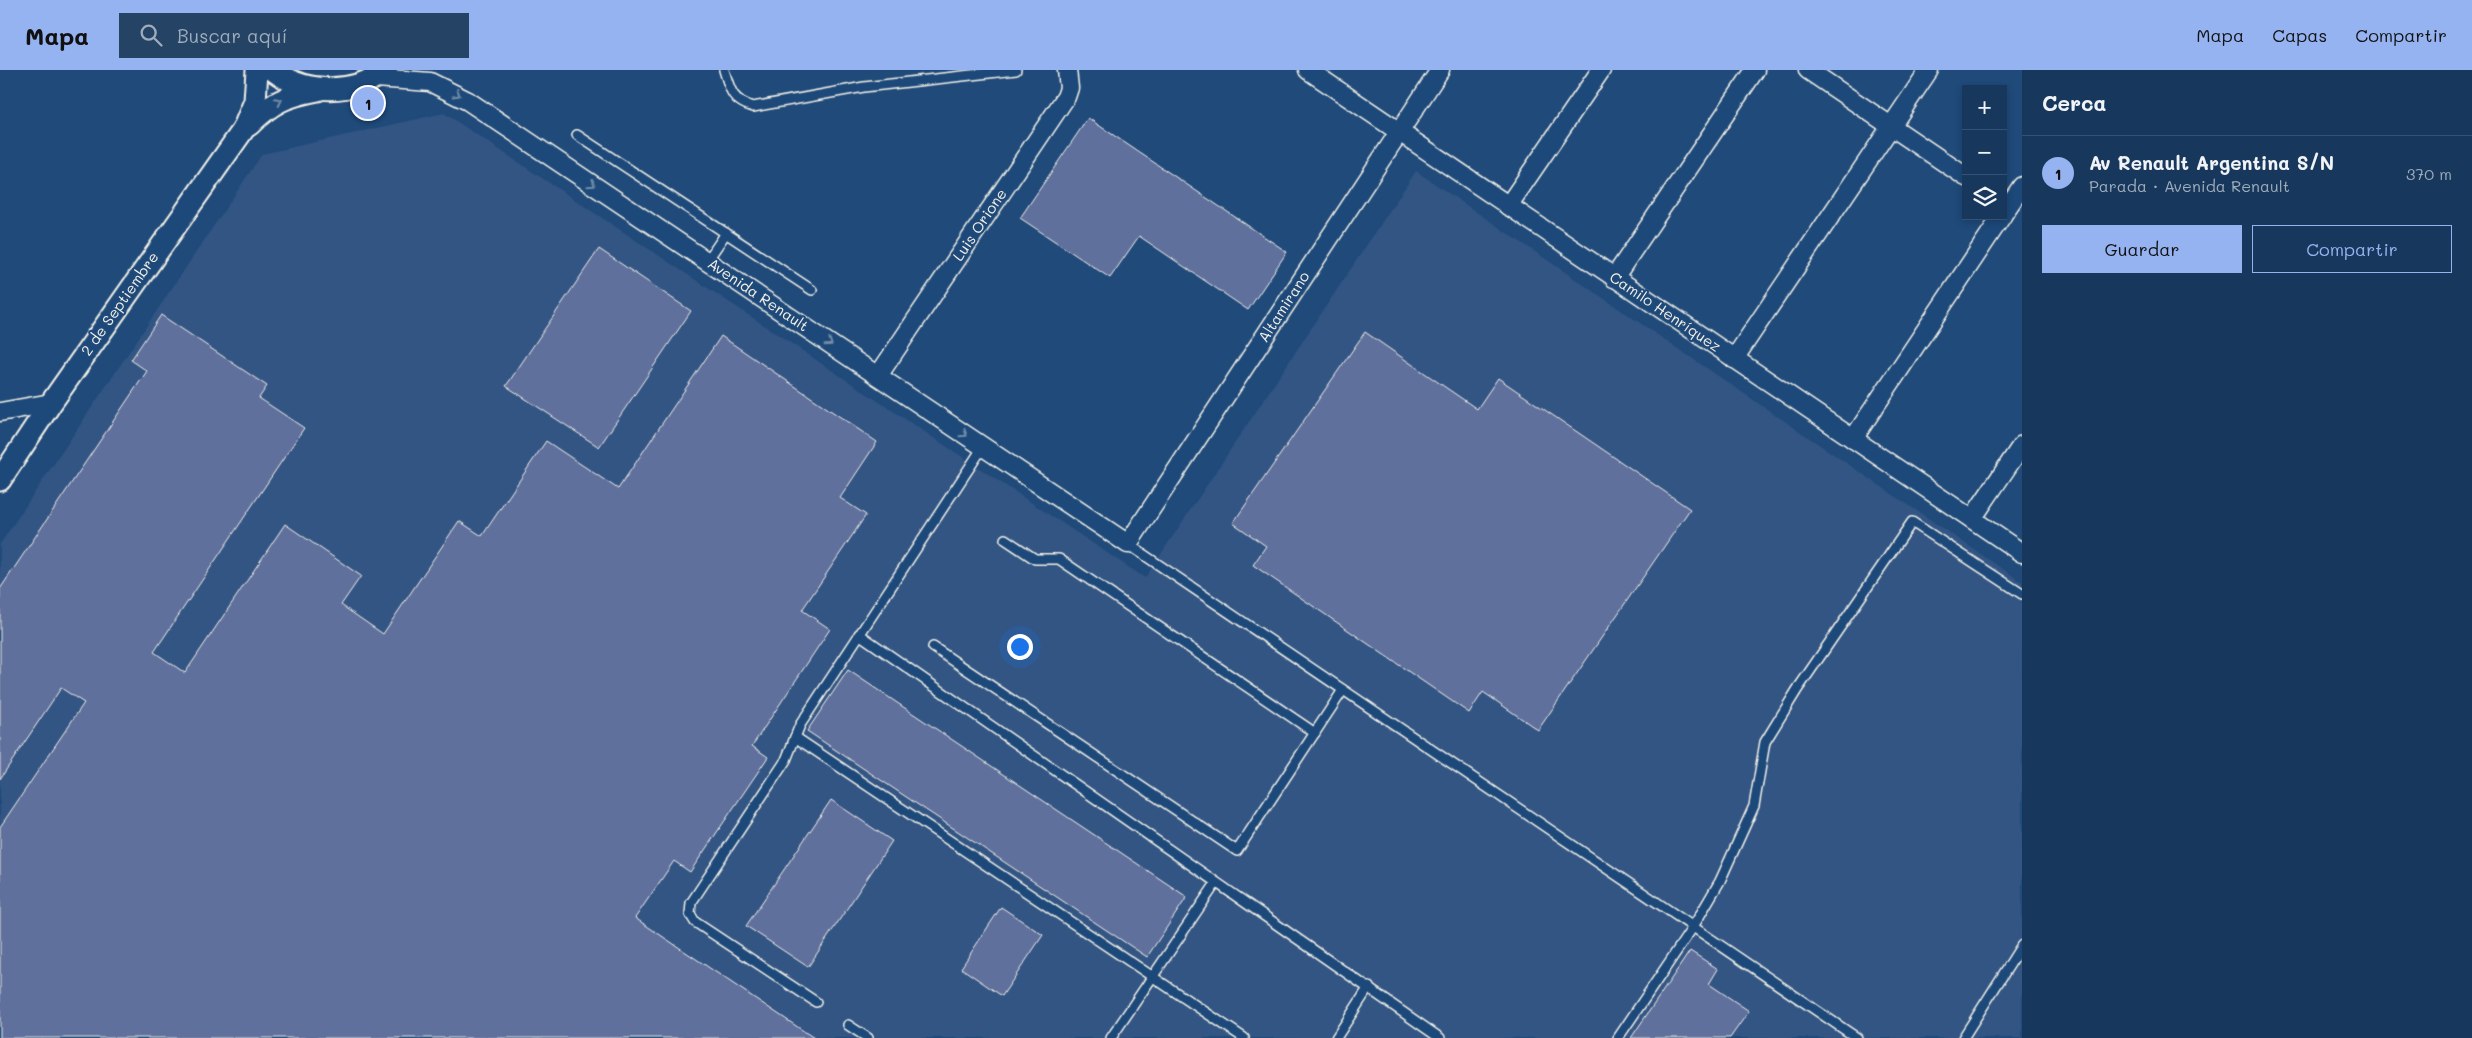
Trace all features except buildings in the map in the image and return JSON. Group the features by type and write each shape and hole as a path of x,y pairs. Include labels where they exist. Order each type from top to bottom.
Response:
{"street":[{"name":"2 de Septiembre","path":"0,480 51,403 243,130 255,101 257,70"},
{"path":"273,70 302,86 333,90 364,83 381,74"},
{"name":"Luis Orione","path":"878,376 1066,97 1069,88 1067,70"},
{"name":"Camilo Henríquez","path":"1308,70 2022,553"},
{"name":"Altamirano","path":"1128,544 1440,70"},
{"path":"1508,206 1601,70"},
{"path":"1614,278 1755,70"},
{"path":"1808,70 1963,175"},
{"path":"1734,359 1929,70"},
{"name":"Avenida Renault","path":"381,74 430,82 447,88 1128,544"},
{"name":"2 de Septiembre","path":"243,130 277,101 292,95 324,88"},
{"path":"1853,439 2008,211 2022,186"},
{"path":"0,412 51,403"},
{"path":"1972,519 2022,445"}],"lane":[{"path":"724,70 730,91 742,104 754,107 864,88 1016,70"},
{"path":"577,135 812,290"},
{"path":"707,261 726,233"},
{"path":"816,1002 695,922 690,914 691,903 786,760 800,724 983,447"},
{"path":"1618,1038 1693,927 1720,881 1754,806 1765,742 1797,690 1912,522 2022,594"},
{"path":"1005,539 1035,559 1059,558 1314,733"},
{"path":"1128,544 1857,1038"},
{"path":"859,634 1440,1038"},
{"path":"933,647 1237,851 1343,690"},
{"path":"795,737 1244,1038"},
{"path":"1111,1038 1216,883"},
{"path":"1963,1038 2022,944"},
{"path":"1336,1038 1369,987"},
{"path":"848,1025 868,1038"}],"shaded area":[{"path":"444,113 1145,578 1416,171 2022,582 2022,1038 0,1038 0,544 262,154"}],"place":[{"name":"Av Renault Argentina S/N","path":"368,103"}]}
